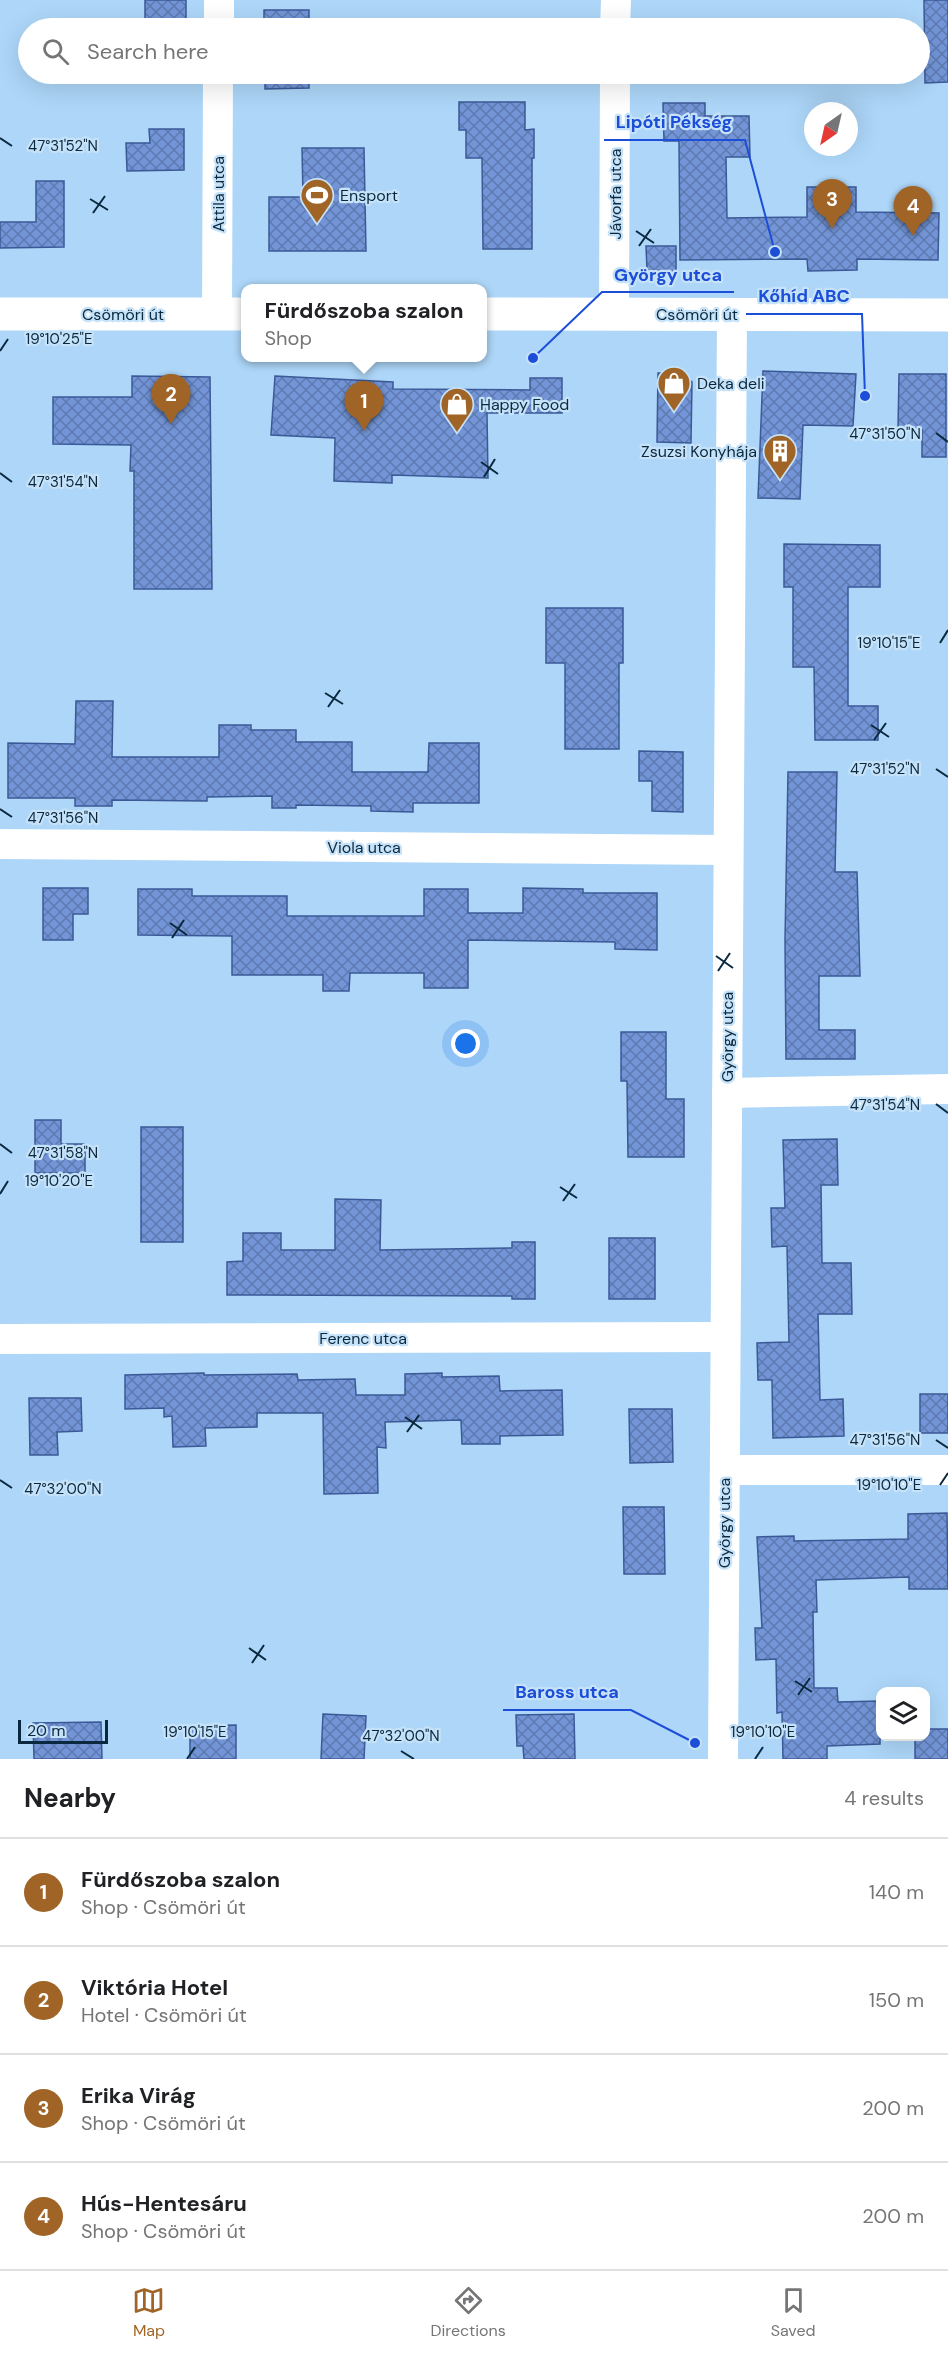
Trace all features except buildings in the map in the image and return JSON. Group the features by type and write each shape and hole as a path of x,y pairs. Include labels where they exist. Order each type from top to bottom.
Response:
{"main road":[{"name":"Csömöri út","path":"0,314 231,314"},
{"name":"Csömöri út","path":"487,314 948,315"}],"street":[{"path":"219,0 219,18"},
{"path":"615,18 616,0"},
{"name":"Attila utca","path":"219,84 231,314"},
{"name":"Jávorfa utca","path":"614,314 615,84"},
{"name":"György utca","path":"723,1759 732,314"},
{"name":"Viola utca","path":"0,844 728,850"},
{"path":"727,1093 948,1089"},
{"name":"Ferenc utca","path":"0,1339 725,1337"},
{"path":"725,1470 948,1470"}],"place":[{"name":"Ensport","path":"317,224"},
{"name":"Erika Virág","path":"832,229"},
{"name":"Hús-Hentesáru","path":"913,236"},
{"name":"Lipóti Pékség","path":"775,252"},
{"name":"György utca","path":"533,358"},
{"name":"Kőhíd ABC","path":"865,396"},
{"name":"Deka deli","path":"674,412"},
{"name":"Viktória Hotel","path":"171,424"},
{"name":"Fürdőszoba szalon","path":"364,431"},
{"name":"Happy Food","path":"457,433"},
{"name":"Zsuzsi Konyhája","path":"780,480"},
{"name":"Baross utca","path":"695,1743"}]}
